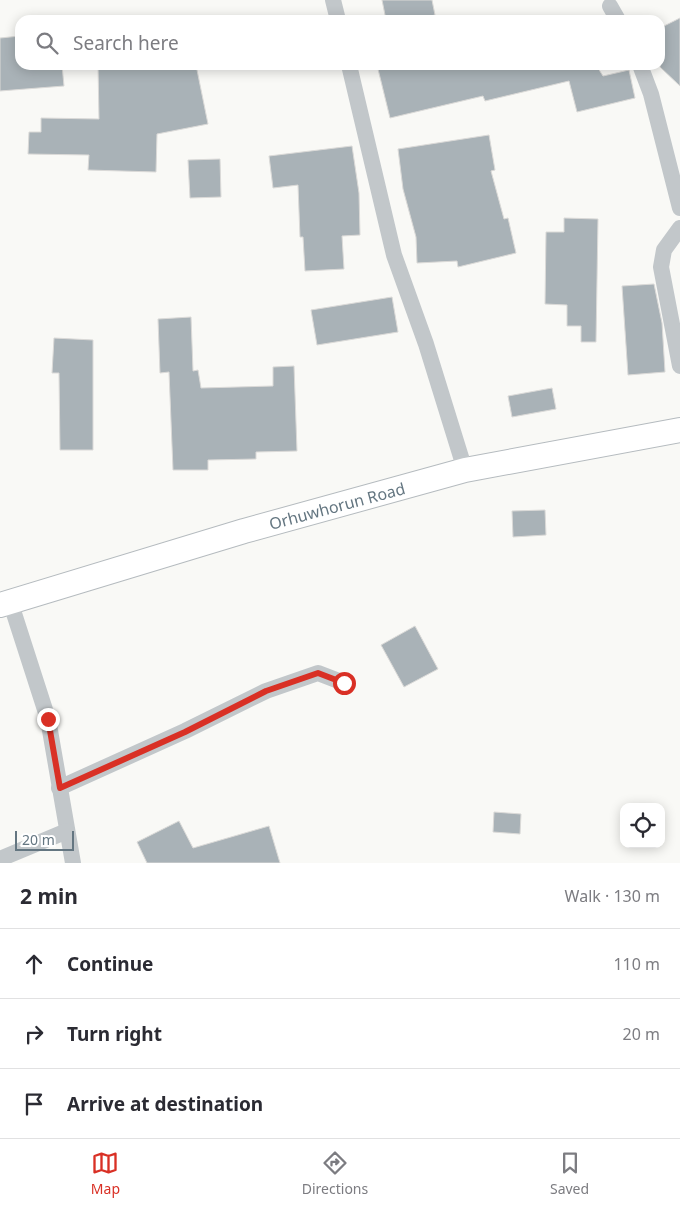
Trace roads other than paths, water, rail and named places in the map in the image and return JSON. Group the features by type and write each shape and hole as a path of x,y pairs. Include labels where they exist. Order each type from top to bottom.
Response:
{"street":[{"path":"333,0 337,15"},
{"path":"350,70 394,255 426,344 465,470"},
{"path":"642,70 650,94 680,208"},
{"path":"680,228 664,250 661,267 680,366"},
{"name":"Orhuwhorun Road","path":"5,603 244,532 465,470 680,429"},
{"path":"5,603 48,719 73,863"},
{"path":"60,788 185,732 266,691 318,673 344,683"},
{"path":"0,859 67,831"}]}
